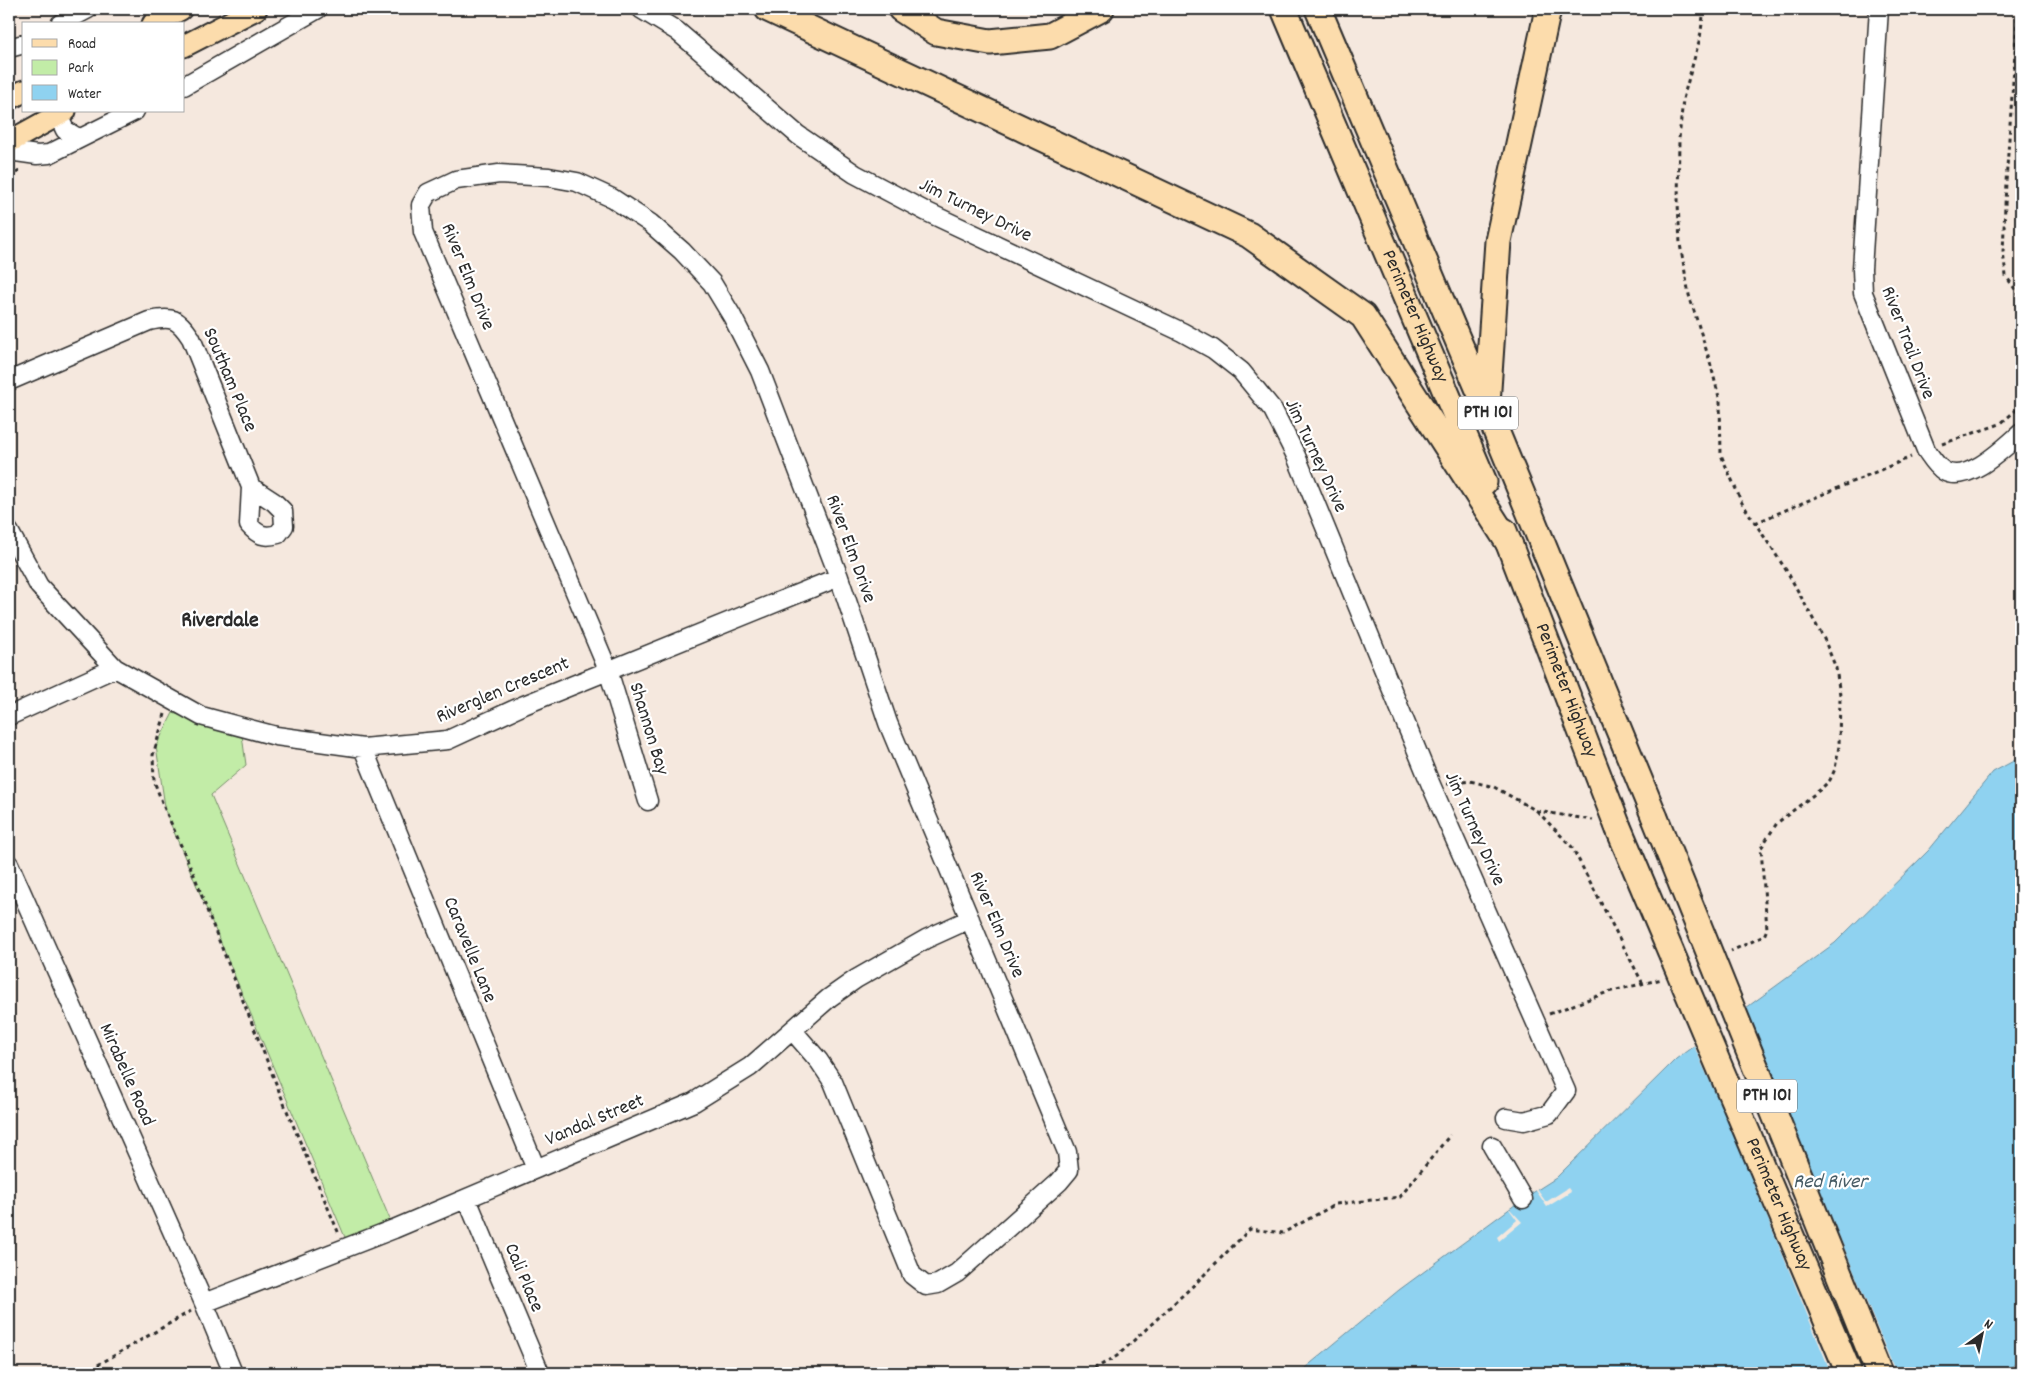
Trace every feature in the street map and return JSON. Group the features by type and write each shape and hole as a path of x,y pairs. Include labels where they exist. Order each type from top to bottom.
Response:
{"highway":[{"path":"768,9 1249,235 1364,316 1510,545"},
{"path":"901,9 936,32 990,42 1050,36 1101,9"},
{"name":"Perimeter Highway","path":"1284,9 1510,545 1618,827 1849,1373"},
{"name":"Perimeter Highway","path":"1318,9 1487,409 1655,818 1879,1373"},
{"path":"1487,409 1498,241 1548,9"}],"main road":[{"path":"157,22 182,9"},
{"path":"185,45 256,9"},
{"path":"9,99 22,92"},
{"path":"9,142 61,113"}],"street":[{"path":"64,22 88,9"},
{"path":"185,85 318,9"},
{"name":"Jim Turney Drive","path":"642,9 677,31 798,136 855,174 925,211 1182,332 1213,349 1241,371 1273,410 1296,456 1431,785 1566,1091 1549,1114 1524,1121 1506,1118"},
{"name":"River Trail Drive","path":"1879,9 1862,269 1864,293 1926,450 1944,471 1956,475 1972,470 1988,461 2021,433"},
{"path":"9,48 22,45"},
{"path":"9,151 37,155 49,154 133,112"},
{"path":"61,113 65,130 78,138"},
{"name":"River Elm Drive","path":"608,670 423,232 421,205 428,193 456,180 499,174 549,176 577,182 612,198 650,223 682,251 712,283 732,316 760,370 839,577 888,723 1067,1152 1069,1170 1059,1182 956,1273 938,1284 926,1286 912,1275 833,1082 819,1061 793,1031"},
{"name":"Southam Place","path":"9,381 149,321 166,317 182,324 191,338 251,487"},
{"name":"Riverglen Crescent","path":"9,531 39,586 115,668 201,716 276,736 363,748 448,740 524,705 839,577"},
{"path":"9,716 115,668"},
{"name":"Shannon Bay","path":"608,670 648,801"},
{"name":"Caravelle Lane","path":"363,748 536,1169"},
{"name":"Mirabelle Road","path":"9,864 204,1303 233,1373"},
{"name":"Vandal Street","path":"204,1303 468,1199 694,1102 750,1067 829,998 856,979 926,939 970,920"},
{"path":"1492,1146 1523,1199"},
{"name":"Cali Place","path":"468,1199 540,1373"}],"path":[{"path":"1704,9 1700,38 1684,99 1679,139 1678,203 1680,244 1689,294 1720,400 1721,455 1742,503 1788,573 1824,639 1836,668 1840,695 1839,746 1835,769 1830,780 1822,789 1777,823 1761,848 1768,929 1764,936 1727,953"},
{"path":"2018,9 2003,252 2006,276 2021,298"},
{"path":"1755,522 1926,450 2000,424 2021,406"},
{"path":"172,700 164,714 153,755 154,781 195,877 285,1106 345,1248"},
{"path":"1431,785 1470,781 1494,787 1537,811 1572,847 1643,984"},
{"path":"1537,811 1594,820"},
{"path":"1535,1020 1608,992 1663,979"},
{"path":"1087,1373 1117,1356 1250,1229 1283,1233 1336,1204 1400,1196 1450,1135"},
{"path":"84,1373 204,1303"}],"green space":[{"path":"173,713 242,735 246,765 211,795 394,1229 347,1242 166,813 156,746"}],"water":[{"name":"Red River","path":"2021,757 2021,1359 2004,1373 1299,1373 1399,1290 1523,1199 1556,1178 1676,1059 1835,943 1929,850 1993,772"}],"pier":[{"path":"1744,1006 1896,1373 1831,1373 1729,1124 1693,1044"},
{"path":"1536,1188 1546,1202 1568,1188 1571,1192 1547,1207"},
{"path":"1509,1209 1522,1222 1499,1241 1497,1237 1517,1220"}],"district":[{"name":"Riverdale","path":"220,621"}]}
